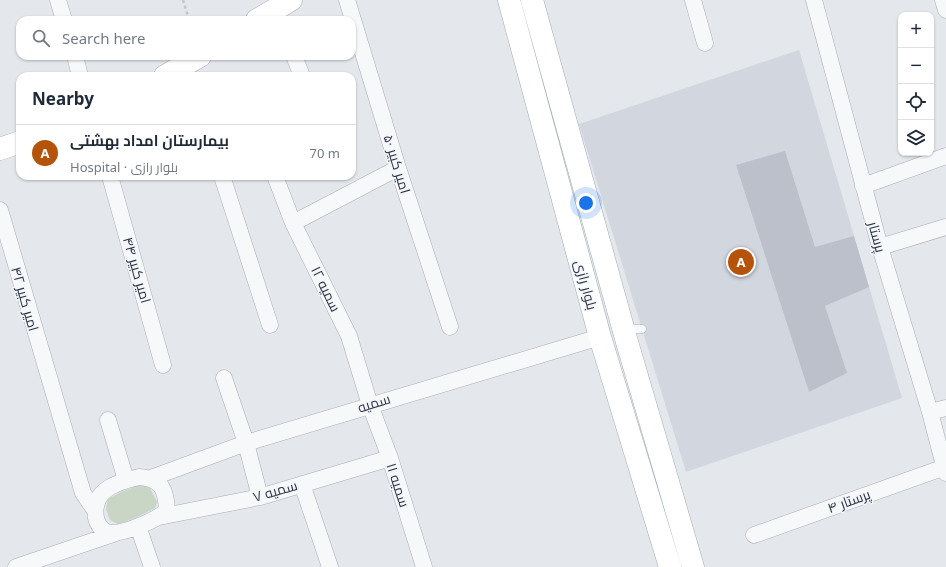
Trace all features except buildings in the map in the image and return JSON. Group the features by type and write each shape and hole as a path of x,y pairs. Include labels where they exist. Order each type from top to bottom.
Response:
{"main road":[{"name":"بلوار رازی","path":"509,0 600,337 670,567"},
{"name":"بلوار رازی","path":"532,0 547,58 633,329 677,514 693,567"},
{"path":"526,64 547,58"},
{"path":"175,72 192,65"},
{"path":"0,149 16,143"},
{"path":"657,521 677,514"}],"street":[{"path":"58,0 63,16"},
{"name":"امیر کبیر ۵۰","path":"347,0 352,16"},
{"path":"693,0 705,44"},
{"name":"پرستار","path":"814,0 880,247 930,412 945,470"},
{"path":"944,0 946,10"},
{"name":"امیر کبیر ۵۰","path":"356,30 398,168 450,327"},
{"path":"75,60 79,72"},
{"path":"296,60 300,72"},
{"path":"863,186 937,156"},
{"path":"293,223 398,168"},
{"name":"امیر کبیر ۴۴","path":"111,180 163,365"},
{"path":"223,180 270,325"},
{"name":"سمیه ۱۲","path":"277,180 293,223 349,336 370,404"},
{"name":"امیر کبیر ۴۲","path":"0,210 83,493 94,509"},
{"path":"880,247 946,227"},
{"name":"سمیه","path":"151,478 246,443 370,404 600,337"},
{"path":"224,378 246,443 260,497"},
{"name":"سمیه ۱۱","path":"370,404 390,458 424,567"},
{"path":"930,412 946,408"},
{"path":"108,420 126,480"},
{"name":"سمیه ۷","path":"159,517 260,497 390,458"},
{"name":"پرستار ۴","path":"754,535 945,470"},
{"path":"16,567 138,526 159,517 167,510 166,499 162,486 151,478 139,477 112,485 98,497 94,509 97,523 105,532 116,533"},
{"path":"302,484 330,567"},
{"path":"138,526 152,567"}],"path":[{"path":"183,0 188,16"}],"shaded area":[{"path":"799,50 902,398 686,472 579,124"}],"green space":[{"path":"139,485 150,488 157,502 155,508 135,518 118,524 110,520 106,509 108,499"}],"place":[{"name":"بیمارستان امداد بهشتی","path":"741,262"}]}
